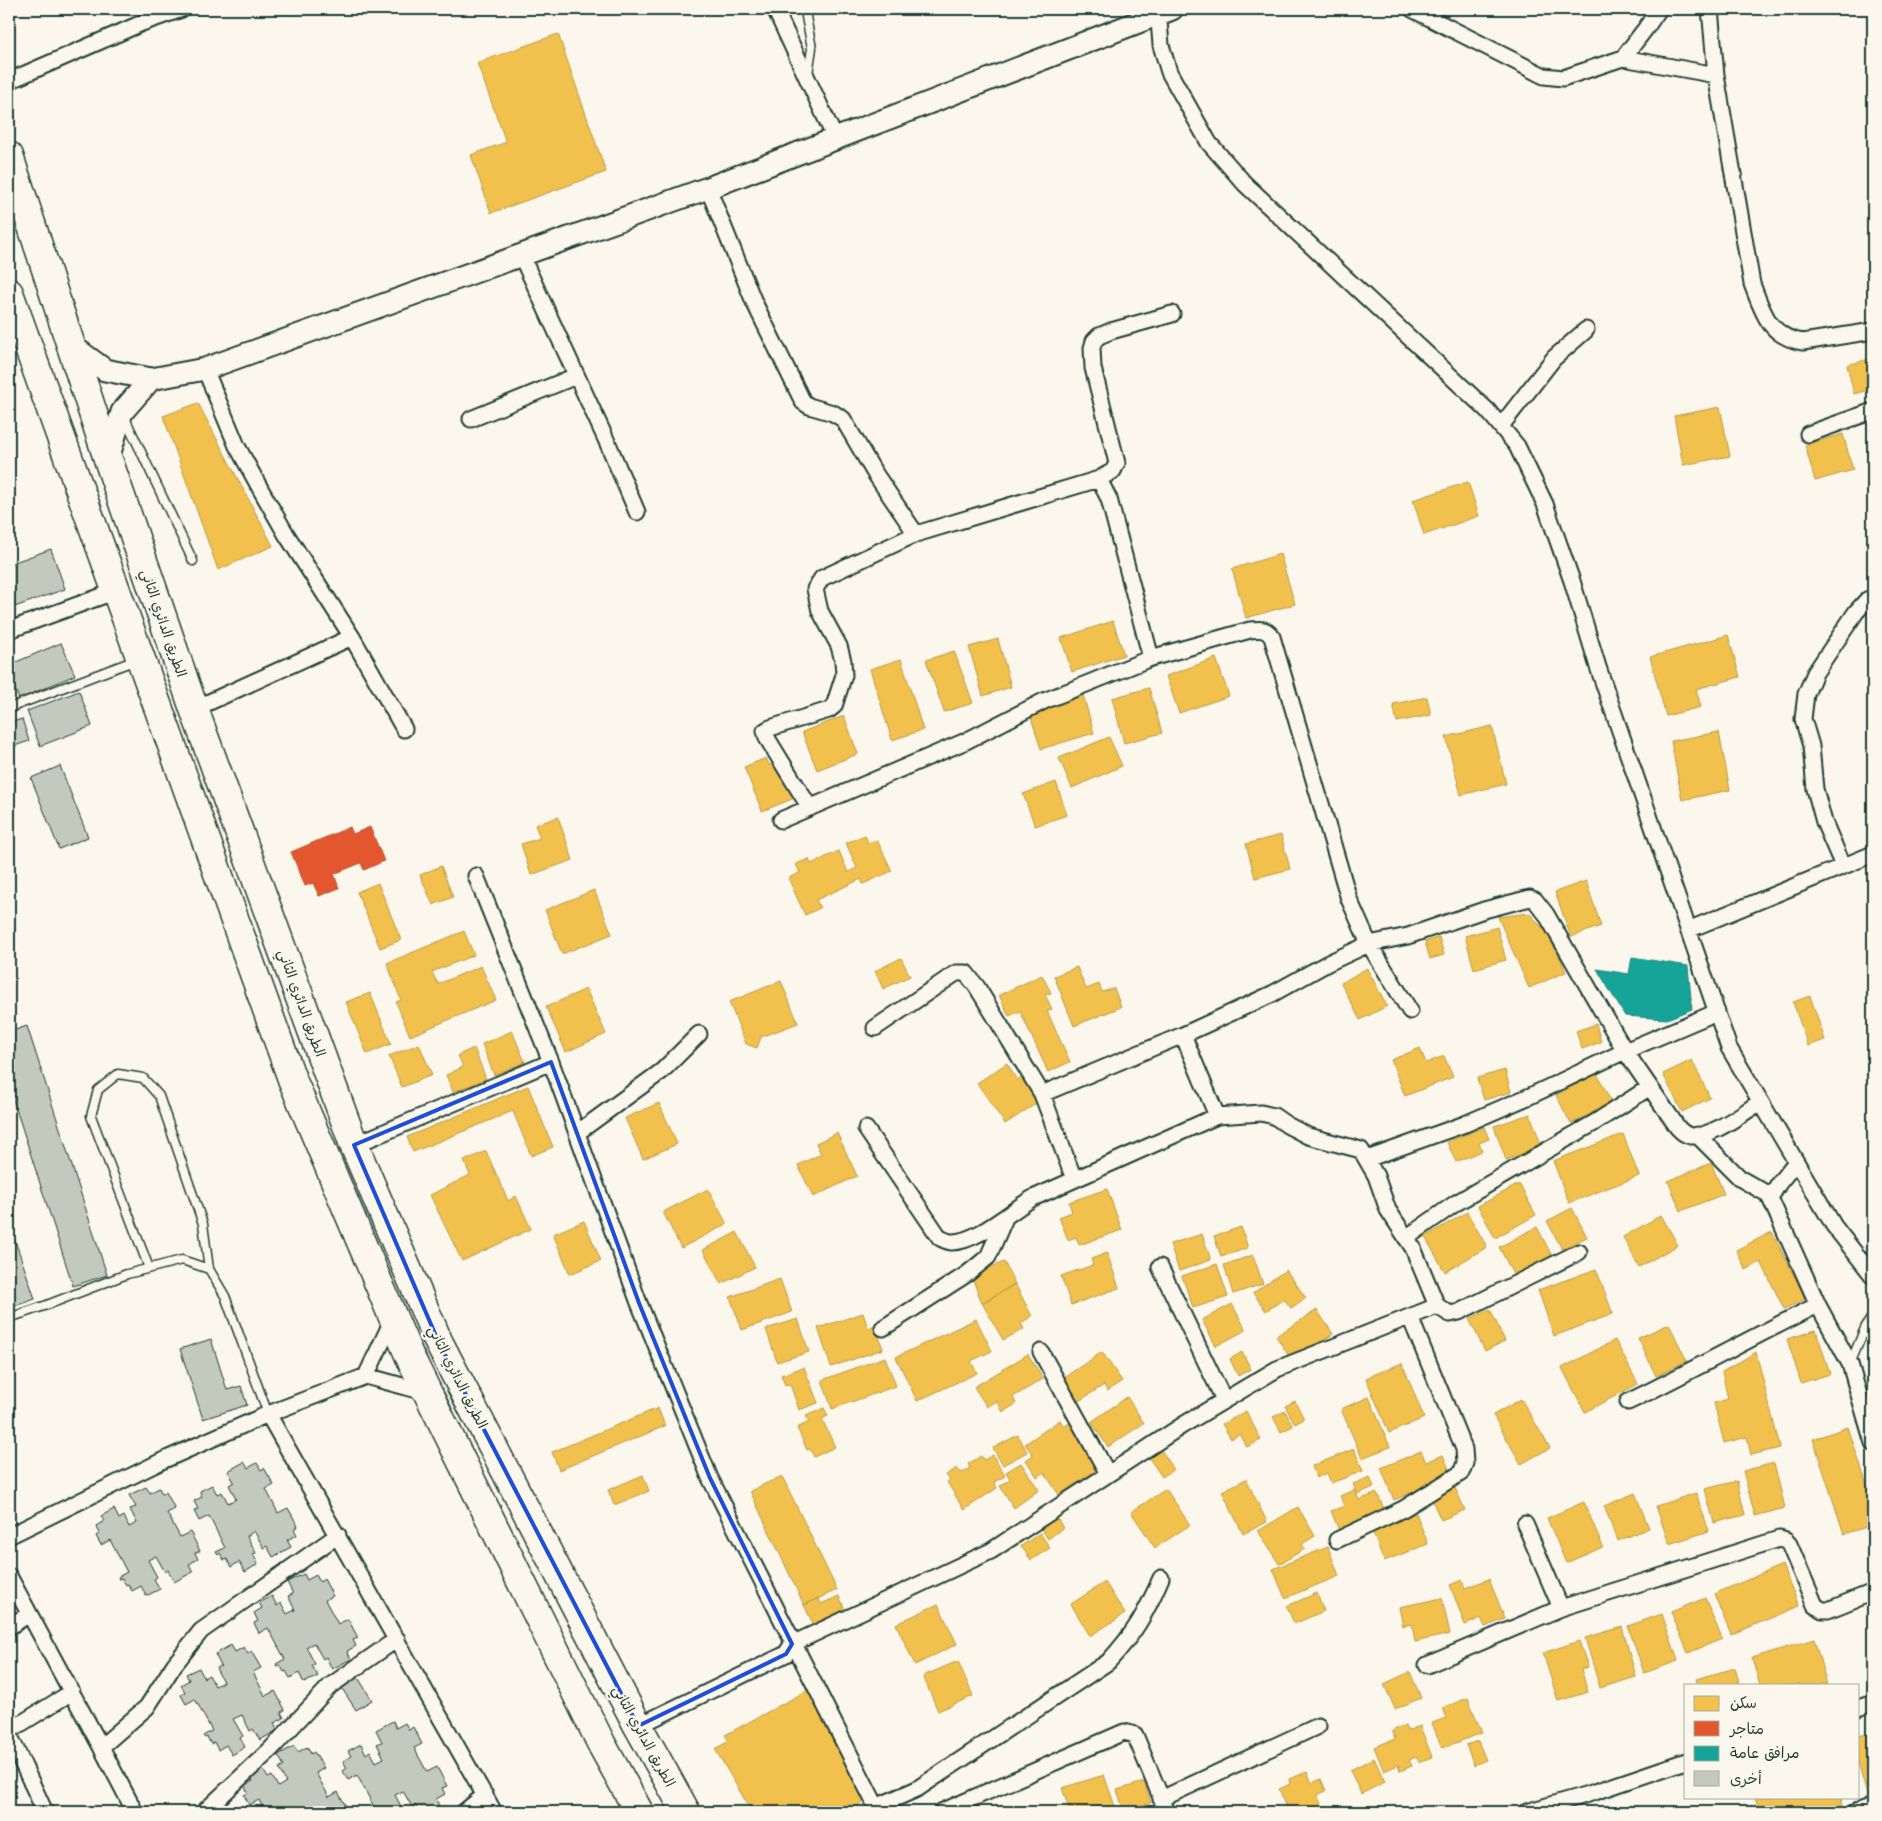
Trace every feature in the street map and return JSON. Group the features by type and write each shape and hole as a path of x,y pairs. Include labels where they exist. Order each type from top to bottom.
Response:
{"highway":[{"name":"الطريق الدائري الثاني","path":"9,156 108,459 194,709 354,1145 439,1343 638,1726 686,1812"},
{"path":"9,293 292,1079 409,1355 602,1745 639,1812"}],"street":[{"path":"9,81 142,23 182,9"},
{"path":"775,9 835,138"},
{"path":"1412,9 1544,76 1563,78 1623,58 1716,75"},
{"path":"1623,58 1659,9"},
{"path":"1710,9 1716,75 1752,284 1761,306 1773,329 1792,340 1803,342 1873,330"},
{"path":"71,345 105,370 151,379 205,369 708,188 1163,10 1161,45 1168,72 1209,143 1244,184 1488,411 1516,446 1545,504 1572,581 1598,667 1729,1048 1834,1226 1873,1276"},
{"path":"708,188 754,302 803,402 809,406 833,413 843,419 874,472 916,534"},
{"path":"521,255 637,512"},
{"path":"810,808 767,738 766,731 770,728 830,710 834,706 844,675 843,655 820,612 815,589 822,578 916,534 1099,479 1113,471 1117,463 1093,368 1092,348 1094,341 1099,336 1111,331 1172,314"},
{"path":"1501,426 1554,358 1586,330"},
{"path":"205,369 237,446 261,490 286,534 352,637 404,729"},
{"path":"471,418 576,376"},
{"path":"108,459 122,412 151,379"},
{"path":"1808,434 1873,411"},
{"path":"1099,479 1109,500 1151,658"},
{"path":"9,630 116,591"},
{"path":"1844,866 1824,822 1815,789 1811,746 1804,719 1806,694 1815,673 1856,612 1867,600 1873,597"},
{"path":"781,820 966,741 1044,701 1151,658 1250,630 1262,629 1272,637 1349,899 1369,944 1410,1010"},
{"path":"194,709 352,637"},
{"path":"1688,930 1873,854"},
{"path":"476,876 551,1062 639,1303 710,1478 877,1810 917,1789 1108,1662 1133,1633 1146,1612 1161,1578"},
{"path":"1042,1094 1183,1035 1272,994 1369,944 1408,936 1530,898 1536,900 1546,914 1625,1051 1683,1133 1690,1136 1714,1130 1761,1102"},
{"path":"875,1028 956,973 966,973 977,987 1042,1094 1074,1179"},
{"path":"1367,1158 1474,1120 1625,1051 1717,1012"},
{"path":"577,1133 662,1072 699,1034"},
{"path":"1183,1035 1217,1116"},
{"path":"354,1145 551,1062"},
{"path":"1406,1238 1456,1203 1586,1128 1650,1087"},
{"path":"866,1129 940,1238 951,1242 969,1238 1005,1218 1027,1201 1217,1116 1261,1113 1274,1116 1308,1136 1361,1150 1367,1158 1388,1210 1413,1248 1438,1306 1450,1314 1459,1312 1579,1252"},
{"path":"1697,1135 1741,1179 1771,1196"},
{"path":"1796,1162 1771,1196 1771,1201 1818,1305 1850,1364 1873,1443"},
{"path":"882,1328 967,1274 988,1257 1005,1218"},
{"path":"1160,1267 1224,1400"},
{"path":"1628,1402 1700,1367 1756,1335 1818,1305"},
{"path":"638,1726 786,1654 792,1644 991,1551 1183,1425 1277,1369 1438,1306"},
{"path":"1337,1540 1403,1509 1461,1474 1465,1463 1464,1449 1410,1317"},
{"path":"366,1376 394,1318"},
{"path":"1041,1352 1108,1474"},
{"path":"9,1536 162,1461 268,1414 366,1376 428,1393"},
{"path":"268,1414 494,1812"},
{"path":"1525,1524 1561,1608"},
{"path":"101,1746 147,1707 174,1665 201,1631 338,1535"},
{"path":"1427,1665 1561,1608 1779,1539 1790,1544 1815,1605 1822,1610 1828,1610 1873,1592"},
{"path":"9,1576 135,1812"},
{"path":"9,1627 29,1614"},
{"path":"204,1812 271,1749 330,1686 397,1639"},
{"path":"45,1812 9,1732 72,1692"},
{"path":"1860,1707 1873,1703"},
{"path":"942,1812 1124,1732 1135,1735 1164,1806 1318,1726"},
{"path":"1526,1812 1595,1792 1684,1762"},
{"path":"464,1812 485,1796"},
{"path":"1856,1812 1873,1806"}],"lane":[{"path":"807,9 806,17 812,48 807,78"},
{"path":"122,412 194,561"},
{"path":"9,708 140,658"},
{"path":"149,1268 91,1116 98,1090 118,1074 143,1078 159,1096 203,1224 209,1269 225,1296 268,1414"},
{"path":"9,1318 127,1274 149,1268 182,1260 209,1269"},
{"path":"1850,1364 1865,1328 1873,1315"}],"highlighted area":[{"path":"551,1062 639,1303 710,1478 792,1644 786,1654 638,1726 439,1343 354,1145"}],"building: سكن":[{"path":"558,34 606,172 491,213 471,155 506,142 477,63"},
{"path":"1873,358 1873,389 1854,394 1847,365"},
{"path":"198,403 273,546 218,570 163,416"},
{"path":"1720,407 1730,456 1683,465 1674,416"},
{"path":"1843,434 1853,470 1815,481 1805,445"},
{"path":"1468,482 1479,516 1424,535 1413,500"},
{"path":"1280,554 1295,604 1246,618 1232,569"},
{"path":"1113,621 1124,655 1072,672 1061,638"},
{"path":"1728,635 1740,677 1696,689 1701,707 1666,716 1650,657"},
{"path":"998,639 1011,687 983,696 969,647"},
{"path":"954,651 973,703 944,712 926,660"},
{"path":"1216,658 1229,696 1179,713 1166,676"},
{"path":"901,659 923,730 892,740 870,669"},
{"path":"1149,688 1162,733 1124,743 1112,698"},
{"path":"1083,695 1094,733 1041,749 1029,711"},
{"path":"1427,697 1431,715 1397,722 1393,704"},
{"path":"844,716 858,754 817,770 802,732"},
{"path":"1492,726 1506,784 1461,795 1446,737"},
{"path":"1719,732 1730,790 1682,800 1671,741"},
{"path":"1109,737 1122,766 1072,788 1059,758"},
{"path":"766,758 769,765 780,761 795,798 762,811 744,767"},
{"path":"1056,782 1067,815 1035,826 1023,794"},
{"path":"558,817 573,860 531,875 521,844 540,838 535,825"},
{"path":"865,835 868,843 877,840 892,871 863,884 861,879 816,900 820,908 805,915 788,878 800,873 796,864 809,859 811,864 839,851 848,872 857,868 846,843"},
{"path":"1281,835 1290,869 1255,878 1246,844"},
{"path":"441,866 453,897 433,905 420,875"},
{"path":"1586,881 1601,926 1571,937 1555,892"},
{"path":"378,883 401,940 380,948 357,892"},
{"path":"594,890 612,934 562,954 545,910"},
{"path":"1529,913 1551,937 1566,972 1529,988 1498,917"},
{"path":"1497,927 1506,960 1474,969 1465,936"},
{"path":"464,931 474,955 432,972 438,984 481,966 496,1000 410,1036 396,1002 401,1000 387,963"},
{"path":"1439,937 1444,955 1430,959 1425,942"},
{"path":"901,958 910,976 883,989 875,971"},
{"path":"1077,967 1086,989 1099,984 1102,992 1114,988 1121,1007 1074,1026 1054,976"},
{"path":"1367,968 1387,1006 1360,1020 1341,983"},
{"path":"1042,975 1051,993 1045,995 1052,1009 1047,1011 1070,1062 1048,1072 1020,1011 1009,1016 999,995"},
{"path":"781,981 798,1023 761,1037 757,1048 746,1044 729,1002"},
{"path":"586,989 606,1034 566,1052 546,1007"},
{"path":"370,993 391,1044 367,1054 346,1002"},
{"path":"1810,996 1825,1040 1808,1046 1793,1002"},
{"path":"1596,1024 1601,1042 1582,1049 1576,1031"},
{"path":"512,1031 525,1062 494,1075 482,1044"},
{"path":"419,1044 432,1075 402,1087 389,1056"},
{"path":"474,1048 486,1079 453,1092 446,1075 463,1067 458,1055"},
{"path":"1420,1048 1426,1063 1444,1056 1453,1077 1405,1096 1391,1060"},
{"path":"1692,1060 1710,1098 1682,1112 1663,1074"},
{"path":"1007,1063 1017,1080 1023,1076 1040,1101 1005,1124 977,1083"},
{"path":"1505,1070 1511,1092 1484,1100 1477,1078"},
{"path":"1597,1074 1612,1103 1571,1124 1556,1095"},
{"path":"528,1086 553,1147 531,1156 513,1111 413,1152 407,1137"},
{"path":"659,1103 677,1144 643,1159 625,1118"},
{"path":"1530,1114 1542,1147 1506,1160 1494,1126"},
{"path":"1484,1127 1489,1139 1479,1143 1482,1151 1456,1162 1447,1142"},
{"path":"837,1133 857,1176 813,1197 798,1165 821,1154 816,1143"},
{"path":"1623,1134 1639,1176 1569,1203 1553,1161"},
{"path":"486,1151 508,1201 516,1196 531,1229 462,1261 430,1195 470,1175 464,1161"},
{"path":"1711,1163 1724,1194 1681,1211 1668,1181"},
{"path":"1519,1184 1536,1215 1495,1238 1478,1206"},
{"path":"708,1189 727,1224 681,1248 663,1212"},
{"path":"1107,1189 1122,1230 1079,1245 1076,1237 1068,1240 1059,1217 1072,1212 1069,1202"},
{"path":"1572,1208 1587,1237 1562,1249 1547,1221"},
{"path":"1467,1212 1487,1247 1445,1272 1425,1237"},
{"path":"1661,1215 1678,1245 1639,1267 1623,1237"},
{"path":"584,1221 601,1261 570,1274 553,1234"},
{"path":"1241,1227 1248,1248 1221,1257 1214,1236"},
{"path":"1537,1227 1553,1258 1515,1278 1499,1247"},
{"path":"737,1232 755,1267 721,1284 703,1250"},
{"path":"1772,1232 1806,1299 1784,1309 1761,1262 1746,1270 1736,1250"},
{"path":"1202,1234 1211,1260 1179,1271 1170,1244"},
{"path":"1107,1253 1119,1288 1071,1305 1061,1276 1093,1265 1091,1259"},
{"path":"1253,1255 1263,1284 1233,1294 1224,1265"},
{"path":"1004,1262 1015,1284 982,1303 971,1275"},
{"path":"1217,1264 1228,1297 1193,1308 1182,1276"},
{"path":"1596,1269 1613,1314 1554,1336 1538,1290"},
{"path":"1286,1270 1306,1298 1291,1308 1284,1299 1266,1311 1253,1293"},
{"path":"780,1279 792,1312 742,1330 730,1297"},
{"path":"1015,1284 1032,1316 1021,1323 1024,1329 1003,1340 982,1303"},
{"path":"1232,1304 1246,1330 1216,1346 1202,1320"},
{"path":"1490,1309 1505,1341 1485,1351 1469,1319"},
{"path":"1317,1310 1333,1334 1292,1361 1276,1336"},
{"path":"863,1313 868,1328 875,1325 883,1349 831,1367 818,1328"},
{"path":"798,1319 809,1352 777,1362 766,1329"},
{"path":"976,1319 992,1351 971,1361 977,1373 917,1401 896,1357"},
{"path":"1669,1324 1687,1361 1656,1376 1638,1338"},
{"path":"1816,1330 1830,1374 1801,1383 1787,1339"},
{"path":"1615,1340 1638,1384 1585,1412 1562,1368"},
{"path":"1102,1352 1122,1381 1107,1391 1104,1385 1079,1401 1063,1378"},
{"path":"1242,1352 1251,1369 1238,1376 1230,1359"},
{"path":"1756,1352 1780,1448 1751,1455 1747,1437 1724,1443 1714,1403 1728,1399 1722,1372"},
{"path":"1028,1354 1043,1379 1013,1397 1016,1404 1003,1412 997,1401 987,1407 974,1387"},
{"path":"885,1357 896,1386 832,1409 822,1380"},
{"path":"1402,1363 1424,1418 1389,1433 1366,1378"},
{"path":"804,1367 818,1403 799,1410 790,1384 785,1385 781,1375"},
{"path":"1127,1397 1144,1423 1108,1447 1091,1422"},
{"path":"1369,1397 1390,1447 1362,1458 1341,1409"},
{"path":"1521,1399 1550,1448 1521,1464 1493,1415"},
{"path":"1295,1401 1304,1419 1295,1424 1285,1406"},
{"path":"658,1408 665,1426 559,1470 552,1452"},
{"path":"824,1408 828,1416 822,1419 835,1447 814,1457 810,1449 807,1450 797,1428 809,1422 806,1416"},
{"path":"1246,1411 1261,1440 1247,1447 1240,1434 1231,1439 1222,1424"},
{"path":"1285,1411 1293,1426 1281,1432 1273,1417"},
{"path":"1060,1420 1064,1427 1071,1422 1101,1467 1059,1495 1044,1472 1037,1477 1026,1460 1033,1455 1025,1444"},
{"path":"1848,1427 1873,1504 1873,1525 1844,1534 1813,1439"},
{"path":"1018,1435 1027,1452 1003,1465 993,1448"},
{"path":"1354,1449 1363,1471 1331,1483 1327,1473 1316,1478 1312,1466"},
{"path":"1161,1450 1174,1469 1162,1477 1149,1458"},
{"path":"1421,1451 1426,1462 1443,1455 1452,1476 1394,1500 1381,1468"},
{"path":"993,1455 1005,1476 994,1482 997,1488 964,1510 947,1482 950,1480 946,1475 957,1468 961,1473 970,1468 968,1464 981,1456 984,1460"},
{"path":"1021,1463 1039,1490 1014,1508 1000,1486 1010,1479 1006,1472"},
{"path":"1774,1463 1785,1508 1755,1516 1743,1471"},
{"path":"643,1475 649,1491 614,1505 608,1490"},
{"path":"782,1476 837,1590 804,1605 750,1491"},
{"path":"1370,1477 1374,1487 1357,1494 1353,1484"},
{"path":"1246,1479 1267,1522 1243,1534 1222,1491"},
{"path":"1737,1481 1745,1515 1714,1523 1705,1489"},
{"path":"1455,1488 1465,1510 1441,1520 1431,1498"},
{"path":"1166,1489 1190,1525 1155,1548 1131,1512"},
{"path":"1355,1490 1359,1500 1377,1493 1387,1515 1340,1533 1331,1511 1344,1506 1340,1496"},
{"path":"1635,1493 1649,1528 1618,1541 1604,1506"},
{"path":"1696,1493 1709,1531 1669,1544 1656,1506"},
{"path":"1584,1502 1603,1547 1566,1563 1547,1518"},
{"path":"1298,1507 1315,1536 1302,1544 1305,1549 1279,1564 1258,1531"},
{"path":"1416,1513 1428,1544 1384,1561 1372,1531"},
{"path":"1056,1516 1063,1528 1048,1539 1040,1527"},
{"path":"1040,1533 1050,1548 1031,1560 1021,1546"},
{"path":"1328,1547 1339,1576 1285,1598 1273,1569"},
{"path":"1782,1565 1799,1606 1731,1635 1714,1594"},
{"path":"1489,1579 1505,1619 1485,1627 1481,1618 1465,1625 1450,1585 1462,1580 1465,1588"},
{"path":"1105,1582 1125,1614 1090,1636 1071,1604"},
{"path":"1317,1593 1324,1611 1294,1624 1287,1606"},
{"path":"839,1596 846,1612 814,1626 804,1605 818,1598 821,1604"},
{"path":"1442,1598 1450,1634 1415,1642 1412,1624 1403,1626 1399,1607"},
{"path":"1705,1598 1722,1639 1688,1653 1671,1612"},
{"path":"938,1604 957,1644 915,1665 896,1624"},
{"path":"1662,1614 1678,1661 1644,1673 1628,1626"},
{"path":"1622,1627 1636,1677 1600,1688 1585,1638"},
{"path":"1814,1639 1827,1684 1760,1684 1752,1658"},
{"path":"1579,1641 1588,1667 1581,1669 1588,1692 1558,1701 1543,1653"},
{"path":"958,1661 973,1696 938,1711 923,1676"},
{"path":"1735,1668 1740,1684 1698,1684 1696,1679"},
{"path":"1410,1672 1421,1698 1395,1709 1384,1684"},
{"path":"810,1689 869,1797 850,1812 752,1812 715,1749 729,1741 725,1735"},
{"path":"1468,1698 1482,1733 1442,1748 1432,1723 1446,1718 1442,1708"},
{"path":"1405,1725 1407,1731 1420,1726 1432,1757 1419,1762 1416,1757 1409,1760 1412,1766 1400,1771 1398,1765 1384,1771 1374,1747 1395,1739 1392,1731"},
{"path":"1873,1733 1873,1793 1867,1795 1860,1770 1860,1736"},
{"path":"1478,1741 1486,1760 1474,1765 1466,1745"},
{"path":"1374,1758 1385,1782 1361,1794 1350,1770"},
{"path":"1307,1772 1312,1783 1321,1779 1326,1791 1317,1795 1324,1811 1289,1812 1279,1789 1290,1784 1289,1779"},
{"path":"1104,1775 1117,1812 1070,1812 1062,1788"},
{"path":"1144,1782 1151,1803 1124,1811 1117,1790"},
{"path":"1756,1798 1841,1798 1843,1805 1822,1812 1761,1812"},
{"path":"1662,1807 1664,1812 1647,1812"}],"building: متاجر":[{"path":"350,827 353,834 370,827 384,861 364,870 361,863 334,874 339,888 319,896 313,883 305,886 291,852"}],"building: مرافق عامة":[{"path":"1632,957 1688,966 1692,1009 1667,1019 1625,1016 1597,969 1629,974"}],"building: أخرى":[{"path":"51,549 65,589 9,609 9,564"},
{"path":"61,643 75,675 19,699 9,674 9,665"},
{"path":"79,691 92,726 40,746 27,711"},
{"path":"22,719 29,741 9,748 9,723"},
{"path":"60,766 88,837 59,849 31,778"},
{"path":"27,1026 107,1275 73,1286 9,1087 9,1032"},
{"path":"9,1223 35,1299 9,1308"},
{"path":"211,1339 227,1390 241,1386 247,1405 203,1419 180,1349"},
{"path":"244,1462 248,1468 257,1463 261,1470 264,1468 274,1485 266,1489 278,1513 288,1508 298,1526 294,1529 297,1535 287,1540 291,1547 273,1557 267,1546 264,1548 254,1531 247,1536 256,1553 253,1554 258,1564 245,1572 239,1562 231,1567 227,1559 224,1560 220,1553 218,1555 216,1552 225,1548 209,1516 199,1521 194,1511 198,1509 194,1501 202,1497 200,1491 212,1485 217,1494 222,1492 228,1503 236,1499 229,1485 234,1482 228,1471"},
{"path":"146,1487 150,1493 159,1488 162,1494 166,1492 175,1509 167,1513 180,1537 190,1532 200,1551 195,1553 198,1559 189,1564 193,1572 174,1582 168,1570 165,1572 156,1556 148,1560 157,1577 154,1579 160,1589 146,1596 141,1586 132,1591 122,1578 119,1579 118,1577 127,1572 110,1540 101,1545 96,1536 100,1533 96,1526 104,1521 101,1516 114,1509 119,1519 124,1516 129,1527 137,1523 130,1509 136,1507 129,1495"},
{"path":"304,1574 307,1580 316,1575 320,1582 324,1579 333,1596 325,1600 338,1624 348,1619 358,1638 353,1640 356,1646 347,1651 351,1659 332,1669 326,1657 323,1659 314,1643 306,1647 315,1664 312,1666 318,1676 304,1683 299,1673 290,1678 280,1665 277,1666 276,1664 285,1659 268,1628 259,1633 254,1623 258,1621 254,1613 262,1608 259,1603 272,1596 277,1606 281,1603 287,1614 295,1610 288,1596 293,1594 287,1582"},
{"path":"231,1645 235,1652 244,1647 248,1654 251,1651 261,1668 253,1672 265,1696 275,1691 285,1710 281,1712 284,1718 274,1723 278,1730 260,1740 253,1729 250,1731 242,1715 233,1719 243,1736 240,1738 245,1747 232,1755 226,1745 218,1750 214,1742 211,1744 207,1737 203,1736 212,1731 195,1699 186,1704 181,1695 185,1692 181,1685 189,1680 186,1674 199,1668 204,1678 209,1675 215,1686 223,1682 216,1668 221,1666 215,1654"},
{"path":"357,1676 372,1700 356,1710 341,1687"},
{"path":"393,1721 396,1728 405,1723 409,1730 413,1727 422,1744 414,1748 427,1772 437,1767 447,1786 442,1788 445,1794 436,1799 439,1806 429,1812 419,1812 415,1805 412,1807 403,1791 395,1795 404,1812 365,1812 374,1807 357,1775 348,1780 343,1771 347,1768 343,1761 351,1756 348,1751 361,1744 366,1754 370,1751 376,1762 384,1758 377,1744 382,1742 376,1730"},
{"path":"294,1746 298,1752 307,1747 311,1754 314,1752 324,1768 316,1773 329,1797 338,1792 348,1810 345,1812 265,1812 259,1800 249,1805 244,1795 248,1793 244,1785 253,1781 250,1775 262,1768 268,1778 272,1776 278,1787 286,1782 279,1769 284,1766 278,1755"}]}
